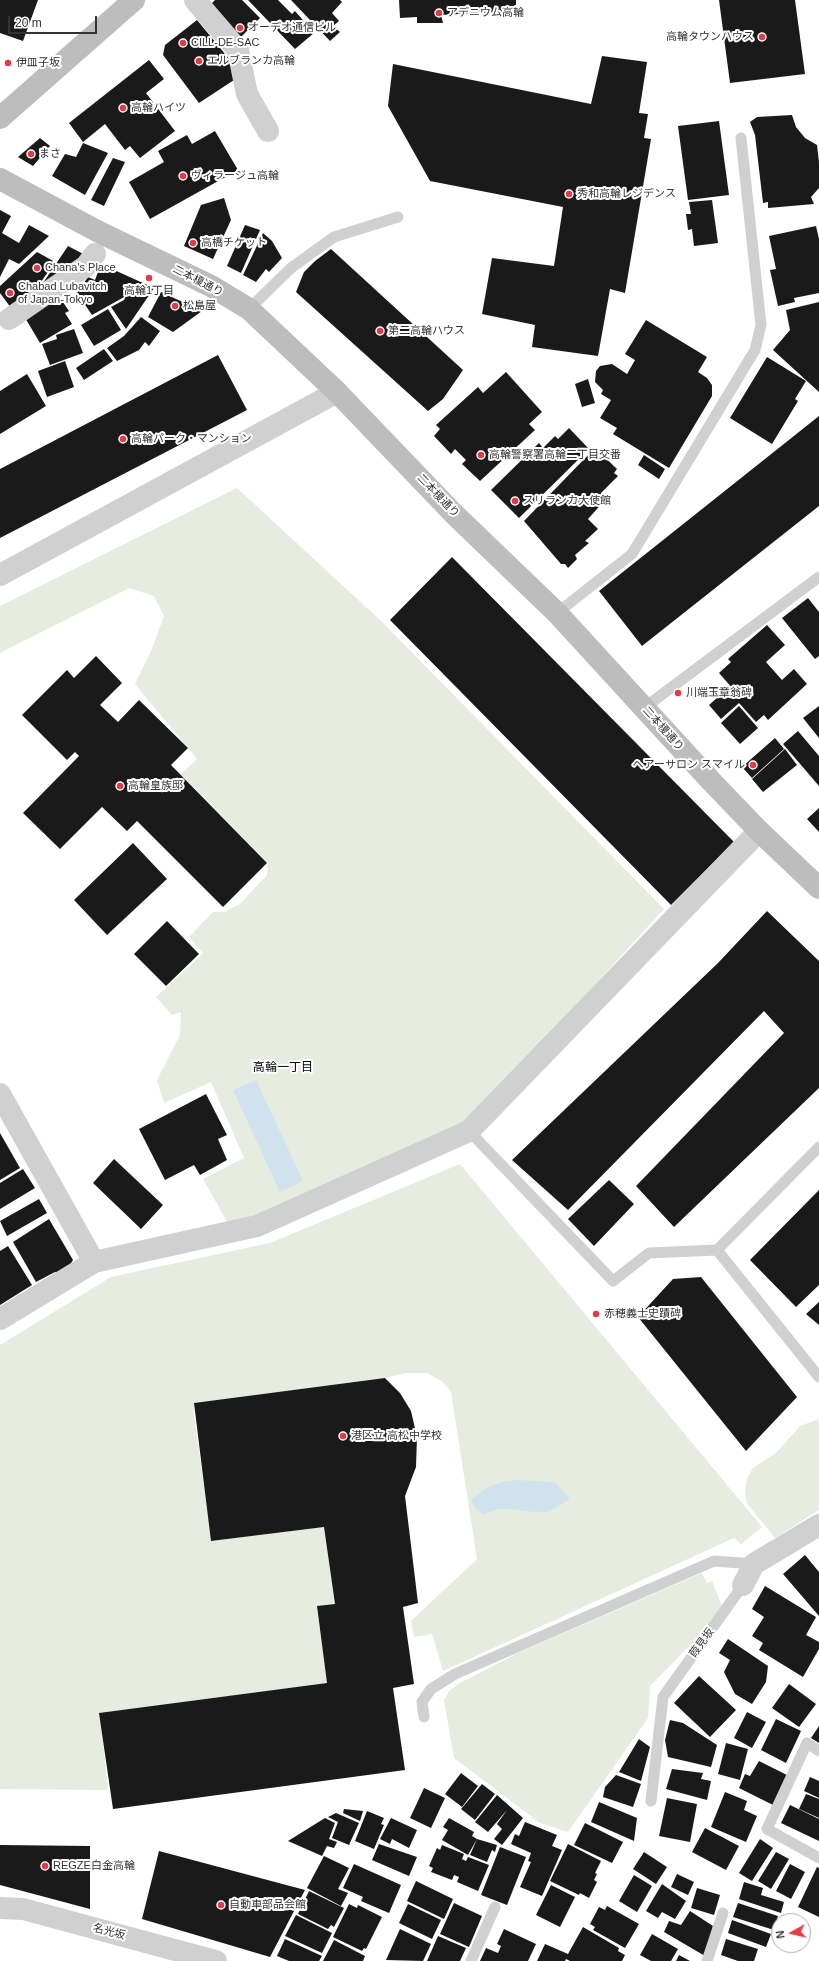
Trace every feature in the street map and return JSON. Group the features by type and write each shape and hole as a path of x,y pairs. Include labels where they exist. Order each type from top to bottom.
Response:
{"street":[{"path":"0,118 134,0"},
{"path":"195,0 238,50 247,94 268,131"},
{"name":"二本榎通り","path":"0,179 99,232 211,286 249,309 337,392 454,514 557,613 759,832 819,888"},
{"path":"9,319 86,266 95,254"},
{"path":"0,576 337,392"},
{"path":"0,1319 94,1262 257,1226 469,1131 759,832"},
{"path":"0,1094 94,1262"},
{"path":"754,1564 819,1525"},
{"name":"葭見坂","path":"743,1585 754,1564"},
{"name":"名光坂","path":"0,1908 22,1909 216,1961"}],"lane":[{"path":"557,613 632,554 755,350 761,325 742,138"},
{"path":"249,309 291,268 334,237 398,217"},
{"path":"644,708 819,577"},
{"path":"469,1131 613,1281 650,1253 717,1250 819,1147"},
{"path":"717,1250 819,1377"},
{"path":"424,1717 422,1702 432,1689 455,1674 714,1561 754,1564"},
{"name":"葭見坂","path":"651,1801 663,1697 743,1585"},
{"path":"819,1751 807,1744 767,1829 819,1858"},
{"path":"471,1961 495,1907"},
{"path":"707,1961 723,1913"}],"shaded area":[{"path":"237,488 381,621 664,909 466,1126 245,1220 229,1225 203,1179 244,1158 211,1082 164,1103 157,1080 180,1035 181,1012 172,1015 156,997 203,953 189,937 213,912 224,912 240,904 267,875 268,863 181,774 197,759 135,684 151,651 164,616 154,596 129,588 0,653 0,606"},
{"name":"港区立 高松中学校","path":"460,1164 762,1527 741,1544 734,1538 443,1671 432,1634 414,1637 411,1621 477,1559 451,1392 443,1382 427,1373 406,1373 385,1378 194,1403 194,1415 212,1541 324,1527 335,1604 317,1606 327,1683 100,1713 108,1790 0,1789 0,1345 111,1277 270,1243"},
{"path":"819,1419 819,1510 775,1538 746,1502 745,1493 747,1479 753,1468 777,1452 800,1426"},
{"path":"702,1573 707,1583 712,1581 724,1611 650,1686 648,1718 568,1832 540,1823 454,1758 444,1700 449,1691 458,1684 518,1653"}],"water":[{"path":"256,1080 303,1181 280,1192 233,1090"},
{"path":"516,1480 555,1482 570,1499 548,1512 499,1509 483,1514 475,1508 471,1500 483,1490 501,1482"}],"building":[{"path":"0,0 38,0 23,41 0,33"},
{"name":"オーデオ通信ビル","path":"215,0 242,0 260,18 240,38 208,7"},
{"path":"248,0 278,0 292,14 295,11 314,33 295,49"},
{"path":"291,0 340,0 342,2 332,13 339,21 333,26 340,32 330,41"},
{"name":"アデニウム高輪","path":"399,0 516,0 516,11 441,15 443,23 417,23 417,17 400,18"},
{"name":"高輪タウンハウス","path":"719,0 795,0 805,74 730,83"},
{"name":"エルブランカ高輪","path":"197,20 235,66 237,78 199,103 163,55 165,45"},
{"name":"秀和高輪レジデンス","path":"602,56 647,62 639,113 648,114 644,138 651,139 625,293 610,289 598,356 532,347 535,325 482,314 492,258 554,266 563,207 430,181 388,106 393,64 591,104"},
{"name":"高輪ハイツ","path":"149,60 164,79 146,93 175,131 140,158 130,146 125,150 105,124 83,142 69,123"},
{"path":"792,115 796,127 805,138 817,145 819,162 819,188 811,197 814,204 768,208 768,202 763,203 755,135 750,122 757,117"},
{"path":"719,121 729,195 688,200 678,126"},
{"name":"ヴィラージュ高輪","path":"215,131 238,170 150,219 129,182 164,162 158,151 187,135 192,144"},
{"path":"40,138 50,146 33,166 18,157"},
{"path":"83,143 108,153 85,195 52,176 65,154 76,157"},
{"path":"113,158 125,162 104,206 91,200"},
{"path":"224,198 231,220 213,259 184,246 201,205"},
{"path":"712,200 718,243 694,246 692,229 688,230 686,214 691,214 689,202"},
{"path":"0,210 11,216 2,233 19,243 29,225 49,236 19,264 9,259 0,277"},
{"path":"245,225 260,230 241,273 227,266"},
{"path":"816,226 819,239 819,293 794,298 795,302 778,306 770,270 776,269 769,236"},
{"path":"263,233 272,241 282,258 269,272 266,269 256,282 243,275"},
{"path":"68,246 87,256 41,286"},
{"name":"第二高輪ハウス","path":"331,249 463,370 443,399 428,411 296,292 304,272 315,261"},
{"path":"37,252 55,262 29,299 11,308 0,293 0,286"},
{"path":"101,264 154,288 126,329 111,307 124,300 126,296 92,315 77,293 88,277 95,280"},
{"path":"161,292 202,311 173,332 148,317"},
{"path":"56,297 57,299 60,298 69,311 65,313 72,324 40,343 24,316"},
{"path":"819,302 819,392 773,350 790,330 786,310"},
{"path":"108,309 121,330 94,346 81,325"},
{"path":"141,317 160,331 149,346 145,342 139,350 117,361 107,348 124,336"},
{"path":"646,320 707,357 698,372 707,378 712,385 712,396 669,468 613,434 617,428 600,418 611,400 601,394 603,390 595,382 596,371 600,366 612,364 627,374 635,360 625,354"},
{"path":"74,329 83,353 50,365 42,344 57,339 56,335"},
{"path":"104,349 113,361 84,380 76,368"},
{"name":"高輪パーク・マンション","path":"218,355 247,410 0,538 0,469"},
{"path":"767,357 806,381 795,399 798,401 772,444 730,418"},
{"path":"65,361 74,387 47,397 38,371"},
{"path":"506,372 542,412 529,424 535,430 480,481 462,464 466,460 455,449 451,454 434,436 440,429 436,425 478,387 483,393"},
{"path":"27,374 46,406 0,434 0,391"},
{"path":"588,379 595,403 582,407 575,384"},
{"path":"819,416 819,506 642,646 599,591"},
{"path":"569,428 589,449 519,518 491,490 539,443 543,448 555,436 558,439"},
{"path":"595,448 617,469 614,473 618,476 601,493 606,499 588,519 598,529 585,541 589,543 575,555 577,559 568,568 565,564 561,564 524,521"},
{"path":"644,455 665,469 659,479 638,465"},
{"path":"452,557 734,842 671,905 390,620"},
{"path":"808,598 819,612 819,656 815,659 782,618"},
{"path":"767,625 785,645 766,662 782,680 794,669 807,684 768,720 764,715 756,722 739,703 721,719 709,705 727,689 729,692 733,689 719,673 731,662 728,659"},
{"name":"高輪皇族邸","path":"96,656 122,683 100,705 118,722 139,700 188,748 171,765 267,863 223,907 137,821 127,831 102,807 60,849 23,813 79,756 75,752 67,760 22,715 67,670 74,678"},
{"path":"739,706 758,728 740,744 721,723"},
{"path":"819,706 819,738 803,718"},
{"path":"798,731 819,756 819,786 783,744"},
{"path":"775,738 784,749 752,778 742,767"},
{"path":"785,749 797,765 763,792 752,779"},
{"path":"819,808 819,832 807,819"},
{"path":"133,843 167,879 107,935 74,900"},
{"path":"767,911 819,961 819,1088 674,1227 636,1186 784,1033 764,1011 568,1210 512,1160 718,963"},
{"path":"167,921 199,954 166,986 134,954"},
{"path":"206,1094 227,1135 218,1139 227,1160 200,1175 194,1165 165,1180 139,1129"},
{"path":"0,1133 20,1168 0,1180"},
{"path":"114,1159 163,1205 141,1229 93,1183"},
{"path":"23,1169 35,1188 0,1209 0,1183"},
{"path":"609,1180 634,1204 594,1246 568,1219"},
{"path":"819,1190 819,1285 796,1307 750,1260"},
{"path":"39,1199 47,1213 7,1236 0,1221"},
{"path":"49,1219 73,1260 68,1268 59,1273 55,1272 36,1282 13,1242"},
{"path":"8,1246 32,1285 0,1305 0,1251"},
{"path":"701,1277 797,1397 746,1451 638,1317 673,1279"},
{"path":"819,1302 819,1325 806,1314"},
{"path":"385,1378 400,1393 411,1411 417,1437 416,1467 405,1496 418,1603 403,1607 414,1684 393,1688 405,1770 113,1809 99,1713 327,1683 317,1606 335,1604 324,1527 211,1541 194,1403"},
{"path":"805,1555 819,1572 819,1616 783,1574"},
{"path":"765,1586 816,1617 806,1635 819,1642 819,1649 803,1677 759,1650 763,1643 752,1636 764,1617 752,1609"},
{"path":"728,1639 768,1666 766,1682 752,1704 735,1694 724,1672 730,1660 719,1653"},
{"path":"699,1676 736,1710 710,1737 674,1703"},
{"path":"789,1684 816,1704 799,1727 772,1708"},
{"path":"747,1712 766,1722 752,1748 734,1738"},
{"path":"776,1719 801,1731 786,1763 761,1750"},
{"path":"670,1720 683,1723 717,1745 711,1767 668,1757 665,1740"},
{"path":"819,1726 819,1743 811,1738"},
{"path":"639,1739 650,1747 641,1781 619,1772"},
{"path":"726,1743 748,1749 740,1780 718,1774"},
{"path":"759,1761 789,1776 775,1806 739,1788 745,1774 750,1776"},
{"path":"672,1769 703,1773 701,1779 711,1781 707,1800 666,1789"},
{"path":"461,1773 478,1786 462,1807 445,1794"},
{"path":"616,1775 641,1784 633,1807 603,1797 605,1787"},
{"path":"810,1777 819,1781 819,1798 804,1791"},
{"path":"482,1784 495,1794 475,1820 461,1809"},
{"path":"424,1788 445,1798 431,1828 410,1818"},
{"path":"725,1792 747,1801 744,1810 757,1816 746,1842 711,1827"},
{"path":"806,1794 819,1799 819,1818 799,1809"},
{"path":"497,1795 523,1818 502,1845 494,1839 502,1829 497,1824 507,1810 488,1832 475,1822"},
{"path":"667,1798 697,1804 690,1842 659,1836"},
{"path":"599,1802 637,1818 634,1841 591,1822"},
{"path":"790,1805 819,1819 819,1841 781,1823"},
{"path":"344,1809 363,1811 360,1821 343,1813"},
{"path":"367,1811 384,1818 381,1824 384,1825 374,1849 355,1841"},
{"path":"336,1813 359,1823 349,1845 332,1838 338,1822 328,1817"},
{"path":"325,1818 335,1823 329,1839 337,1842 334,1848 327,1846 322,1856 288,1841"},
{"path":"391,1818 417,1830 409,1848 392,1839 390,1844 380,1839"},
{"path":"449,1818 474,1832 472,1836 477,1839 468,1855 442,1840 448,1830 443,1827"},
{"path":"525,1822 557,1835 552,1846 562,1850 542,1896 520,1887 531,1862 528,1861 531,1853 511,1844 515,1834 519,1836"},
{"path":"585,1823 623,1842 612,1863 574,1845"},
{"path":"705,1828 739,1846 726,1870 692,1852"},
{"path":"477,1839 497,1845 495,1852 492,1850 487,1862 470,1855"},
{"path":"760,1839 773,1848 752,1881 739,1873"},
{"path":"379,1844 417,1857 409,1876 372,1860"},
{"path":"568,1844 601,1861 595,1873 597,1874 594,1880 597,1882 589,1898 580,1893 579,1895 550,1881"},
{"name":"REGZE白金高輪","path":"0,1845 90,1846 90,1909 0,1885"},
{"path":"442,1845 464,1854 462,1859 466,1861 468,1857 489,1865 478,1891 457,1882 459,1877 454,1875 452,1880 431,1872 433,1868 429,1866 437,1848 440,1850"},
{"path":"500,1847 526,1857 507,1905 481,1895"},
{"name":"自動車部品会館","path":"159,1851 305,1890 270,1957 142,1919"},
{"path":"644,1852 667,1867 656,1884 633,1869"},
{"path":"776,1852 789,1859 771,1889 758,1881"},
{"path":"324,1856 349,1868 338,1889 348,1893 341,1906 307,1888"},
{"path":"354,1864 401,1885 389,1913 361,1901 363,1897 343,1888"},
{"path":"790,1864 805,1872 791,1899 776,1891"},
{"path":"817,1867 819,1868 819,1917 798,1907"},
{"path":"677,1874 694,1882 688,1895 671,1887"},
{"path":"634,1875 652,1886 637,1912 619,1901"},
{"path":"416,1881 453,1899 444,1919 407,1901"},
{"path":"744,1882 763,1888 761,1895 784,1902 781,1913 739,1899"},
{"path":"662,1884 686,1901 675,1919 662,1912 658,1918 646,1911"},
{"path":"551,1885 575,1897 560,1927 536,1915"},
{"path":"697,1888 720,1895 714,1915 691,1908"},
{"path":"309,1891 344,1908 334,1927 331,1925 328,1929 298,1914"},
{"path":"454,1903 482,1916 469,1947 440,1934"},
{"path":"738,1903 771,1914 771,1929 733,1917"},
{"path":"349,1904 357,1908 358,1905 382,1917 366,1949 364,1948 362,1951 333,1937"},
{"path":"408,1904 441,1920 432,1939 399,1923"},
{"path":"607,1906 639,1924 625,1948 593,1930 595,1927 590,1924 599,1907 605,1910"},
{"path":"690,1911 713,1926 705,1956 664,1932 669,1921 681,1925"},
{"path":"296,1915 332,1933 322,1953 285,1936"},
{"path":"732,1920 771,1934 766,1947 728,1933"},
{"path":"583,1927 619,1948 618,1951 625,1955 622,1961 570,1961 566,1959 565,1961 537,1961 545,1944 568,1954"},
{"path":"400,1929 431,1944 423,1961 386,1960"},
{"path":"504,1929 536,1944 528,1961 480,1961 486,1948 498,1953 501,1946 497,1944"},
{"path":"652,1934 678,1949 671,1961 651,1961 640,1955"},
{"path":"438,1936 466,1948 460,1961 427,1961"},
{"path":"285,1939 322,1956 319,1961 289,1961 277,1956"},
{"path":"726,1939 758,1949 754,1961 738,1961 721,1955"},
{"path":"334,1940 365,1956 363,1961 323,1961"},
{"path":"679,1955 690,1961 676,1961"}],"place":[{"name":"アデニウム高輪","path":"439,13"},
{"name":"オーデオ通信ビル","path":"240,28"},
{"name":"高輪タウンハウス","path":"762,37"},
{"name":"CILL-DE-SAC","path":"183,43"},
{"name":"エルブランカ高輪","path":"199,61"},
{"name":"伊皿子坂","path":"8,63"},
{"name":"高輪ハイツ","path":"123,108"},
{"name":"まさ","path":"31,154"},
{"name":"ヴィラージュ高輪","path":"183,176"},
{"name":"秀和高輪レジデンス","path":"569,194"},
{"name":"高橋チケット","path":"193,243"},
{"name":"Chana's Place","path":"37,268"},
{"name":"高輪1丁目","path":"149,278"},
{"name":"Chabad Lubavitch of Japan-Tokyo","path":"10,293"},
{"name":"松島屋","path":"175,306"},
{"name":"第二高輪ハウス","path":"380,331"},
{"name":"高輪パーク・マンション","path":"123,439"},
{"name":"高輪警察署高輪二丁目交番","path":"481,455"},
{"name":"スリランカ大使館","path":"515,501"},
{"name":"川端玉章翁碑","path":"678,693"},
{"name":"ヘアーサロン スマイル","path":"753,765"},
{"name":"高輪皇族邸","path":"120,786"},
{"name":"赤穂義士史蹟碑","path":"596,1314"},
{"name":"港区立 高松中学校","path":"343,1436"},
{"name":"REGZE白金高輪","path":"45,1866"},
{"name":"自動車部品会館","path":"221,1905"}],"district":[{"name":"高輪一丁目","path":"283,1068"}]}
